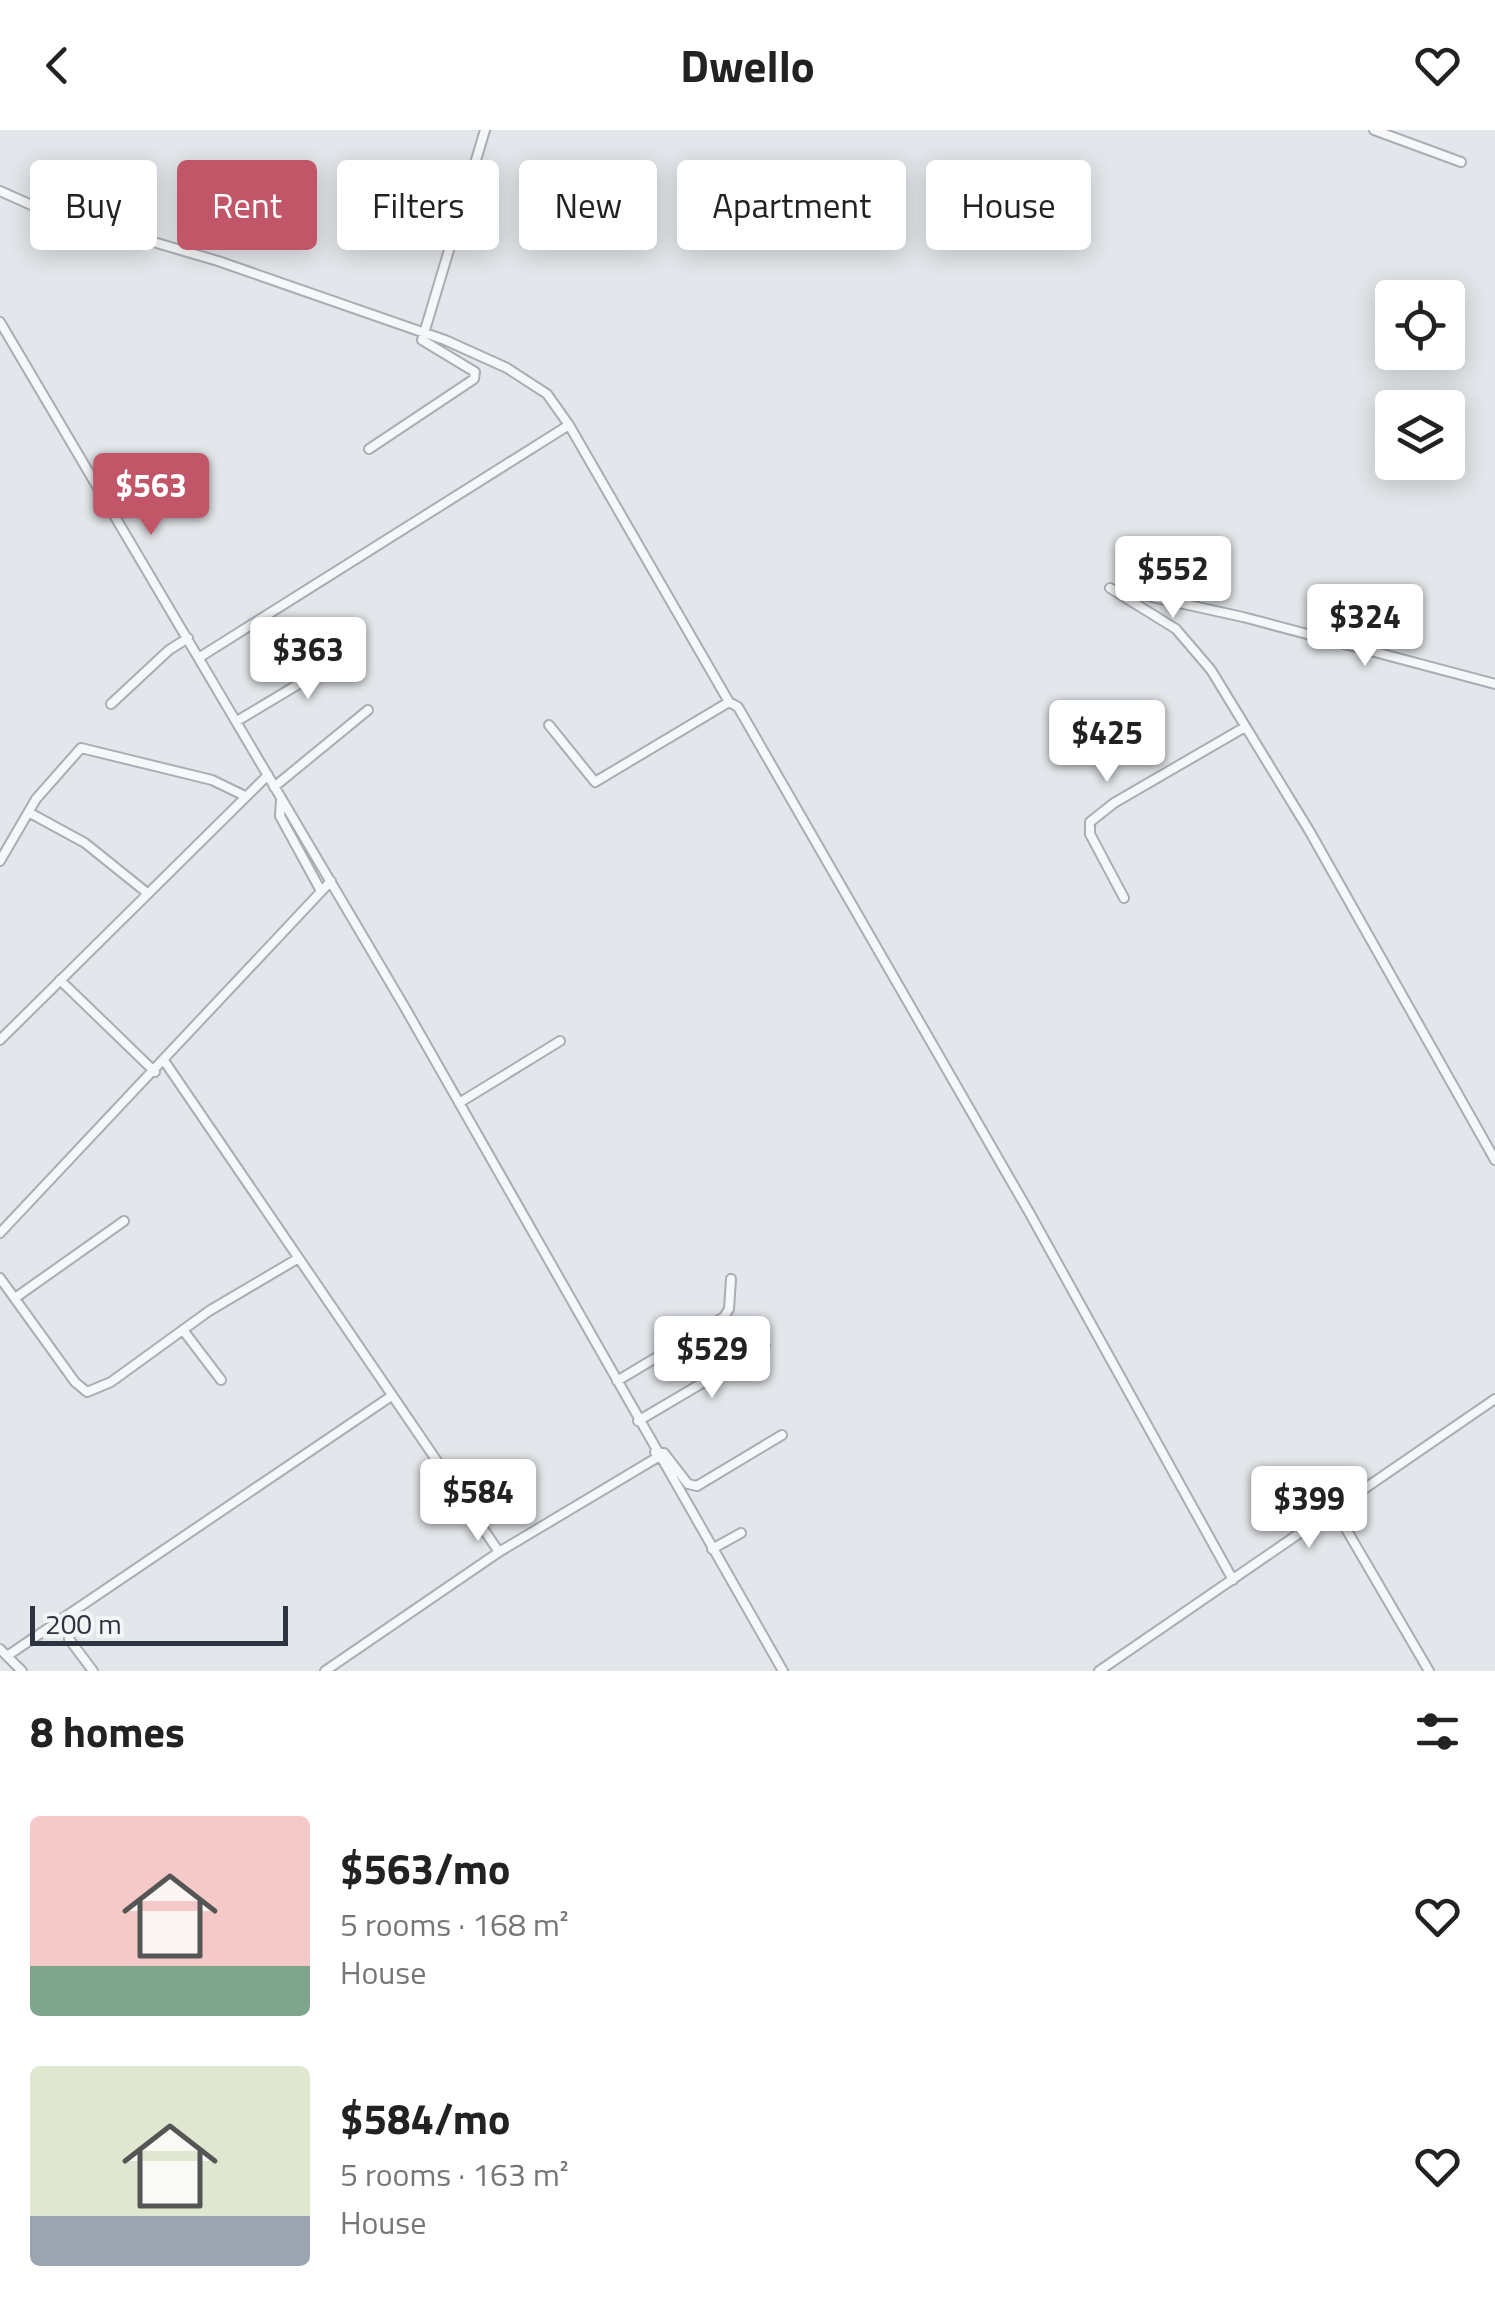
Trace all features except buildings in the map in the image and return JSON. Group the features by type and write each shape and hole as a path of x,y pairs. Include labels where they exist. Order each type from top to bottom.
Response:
{"street":[{"path":"369,449 474,379 475,372 428,348 422,332 484,130"},
{"path":"1374,130 1461,162"},
{"path":"0,191 38,208 218,261 422,332 507,368 546,394 570,424 729,702 738,707 758,738 1233,1580"},
{"path":"0,322 331,881 783,1671"},
{"path":"200,657 570,424"},
{"path":"1495,684 1243,617 1110,588 1176,629 1211,670 1310,832 1495,1160"},
{"path":"111,704 169,650 188,638"},
{"path":"237,721 359,648"},
{"path":"549,725 595,782 729,702"},
{"path":"274,788 368,710"},
{"path":"1124,898 1090,834 1090,822 1114,803 1244,727"},
{"path":"0,861 57,772 81,748 212,780 245,796"},
{"path":"0,1040 268,775"},
{"path":"282,800 280,816 321,891"},
{"path":"30,813 85,843 146,892"},
{"path":"0,1233 165,1062 331,881"},
{"path":"60,980 155,1072"},
{"path":"459,1103 560,1041"},
{"path":"165,1062 390,1397 500,1552"},
{"path":"15,1298 124,1220"},
{"path":"0,1278 74,1382 87,1392 111,1382 183,1330 297,1259"},
{"path":"617,1381 724,1317 729,1310 731,1278"},
{"path":"183,1330 221,1380"},
{"path":"638,1421 765,1346"},
{"path":"22,1671 4,1652 390,1397"},
{"path":"1098,1671 1495,1400"},
{"path":"325,1671 500,1552 657,1455 664,1453 688,1484 697,1486 782,1435"},
{"path":"1335,1510 1429,1671"},
{"path":"712,1548 741,1532"},
{"path":"68,1639 92,1671"}]}
